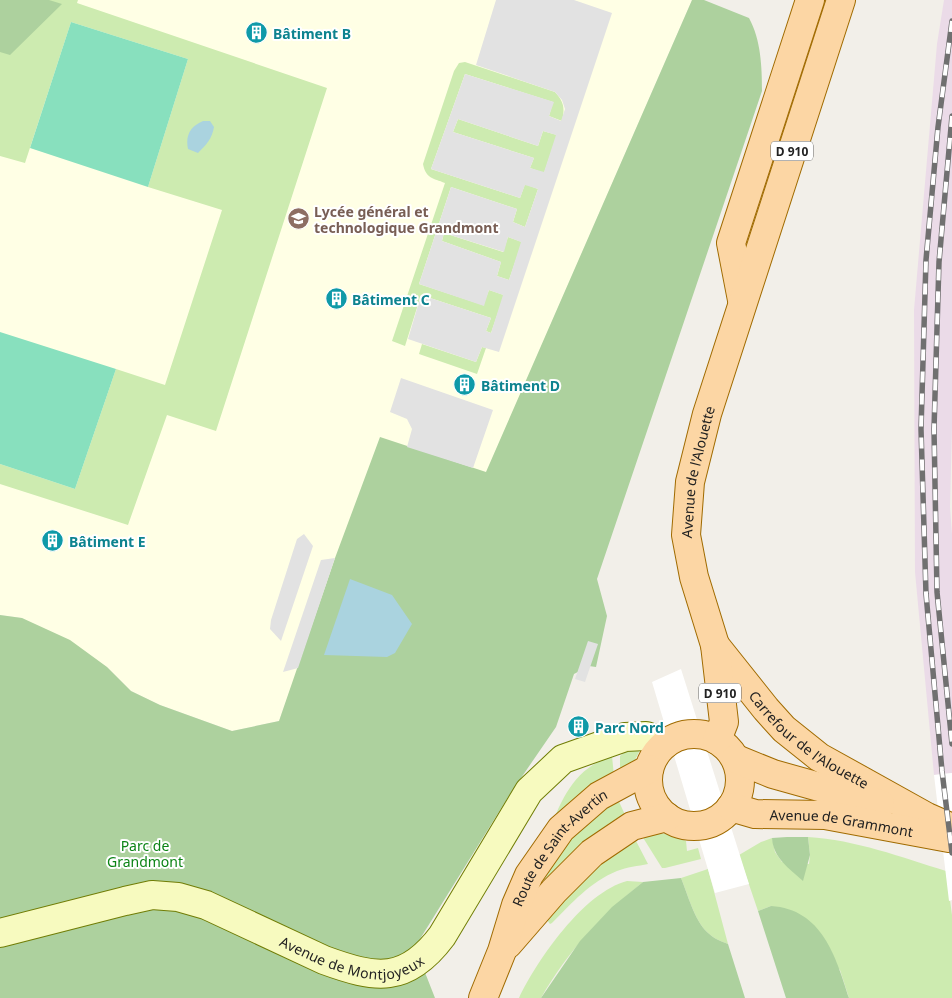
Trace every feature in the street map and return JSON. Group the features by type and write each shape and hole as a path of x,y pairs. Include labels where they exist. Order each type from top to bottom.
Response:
{"main road":[{"name":"Avenue de l'Alouette","path":"743,301 731,243 810,0"},
{"name":"Avenue de l'Alouette","path":"715,645 694,577 686,535 690,482 706,414 841,0"},
{"name":"D 910","path":"715,645 726,750"},
{"name":"Carrefour de l'Alouette","path":"715,645 778,722 819,757 927,818"},
{"name":"Carrefour de l'Alouette","path":"666,743 676,737 700,734 726,750 773,774 927,818 952,828"},
{"path":"666,743 656,755 649,769 650,792 656,806 667,817 689,826 705,824 719,818 731,807 736,799 740,779 726,750"},
{"name":"Route de Saint-Avertin","path":"483,998 502,951 516,904 529,875 561,829 599,796 649,769"},
{"name":"Avenue de Grammont","path":"731,807 755,814 825,815 952,838"},
{"name":"Route de Saint-Avertin","path":"502,951 554,891 592,853 632,826 667,817"}],"street":[{"name":"Avenue de Montjoyeux","path":"0,933 152,895 178,897 206,905 342,967 366,973 394,973 408,968 420,960 438,942 529,791 563,759 632,736 653,737 666,743"}],"shaded area":[{"name":"Lycée général et technologique Grandmont","path":"0,0 692,0 486,473 380,438 279,721 232,731 160,705 131,691 107,667 22,618 0,615"},
{"path":"496,0 574,0 612,13 499,352 482,347 476,362 408,339 421,295 491,318 486,331 491,333 503,295 489,290 484,306 419,284 451,187 517,209 513,222 525,227 538,189 525,185 520,198 431,169 465,74 554,102 549,116 561,121 565,109 562,100 555,92 476,65","holes":["458,119 538,146 543,131 556,135 544,172 530,168 534,158 453,132","444,233 504,252 508,237 521,242 509,280 497,276 501,262 442,241"]},
{"path":"944,0 952,0 952,427 950,507 952,534 952,773 934,775 915,572 914,310 937,44"},
{"path":"401,378 493,410 473,468 407,447 412,429 407,419 390,412"},
{"path":"304,534 313,546 281,641 270,629 271,620 297,539"},
{"path":"335,558 298,668 283,672 321,560"},
{"path":"588,641 598,644 585,682 575,679"}],"green space":[{"path":"0,0 78,0 77,3 327,88 216,431 167,415 128,525 0,484 0,464 75,489 116,369 165,385 222,210 148,187 188,59 71,22 25,163 0,156"},
{"path":"0,0 49,0 62,4 10,55 0,52"},
{"name":"Parc de Grandmont","path":"692,0 704,0 749,18 758,44 762,91 597,579 607,616 596,667 589,666 574,674 556,727 510,794 415,947 435,998 0,998 0,615 22,618 70,640 107,667 131,691 160,705 232,731 279,721 335,558 380,437 486,472"},
{"path":"71,22 188,59 148,187 30,148"},
{"path":"465,62 555,92 563,105 562,121 549,116 553,102 465,74 431,169 520,198 525,184 538,189 525,227 513,222 517,209 451,187 419,284 483,305 489,290 504,295 491,333 486,331 491,318 421,295 405,346 392,341 445,183 428,175 423,164 454,71 459,63"},
{"path":"458,119 538,146 543,131 557,135 544,173 530,168 534,158 453,132"},
{"path":"444,233 503,252 508,237 522,242 509,280 497,276 501,262 442,241"},
{"path":"0,332 116,369 75,489 0,464"},
{"path":"422,344 476,362 482,347 486,348 477,374 419,354"},
{"path":"626,745 640,750 634,762 620,772 620,756 626,751"},
{"path":"612,756 614,776 548,834 558,809 578,777 599,761"},
{"path":"616,795 626,817 541,889 536,887 565,840"},
{"path":"659,833 676,836 686,841 687,851 698,848 701,859 662,868 642,836"},
{"path":"808,837 861,845 946,871 952,915 952,998 849,998 840,970 771,906 758,911 739,855 772,838 775,852 782,862 809,864"},
{"path":"808,837 810,855 803,881 783,862 775,851 772,838"},
{"path":"635,839 648,864 621,870 598,881 550,924 547,920 564,897 600,860"},
{"path":"708,869 728,944 712,936 702,927 681,878"},
{"path":"681,878 702,927 712,936 728,944 745,998 541,998 580,941 612,907 643,882"},
{"path":"627,881 643,882 586,935 562,965 541,998 519,998 537,965 564,929 595,899 611,888"},
{"path":"771,906 788,909 803,916 815,926 832,952 849,998 786,998 758,911"}],"water":[{"path":"203,121 210,121 214,127 210,138 198,153 188,149 187,139 192,128"},
{"path":"350,579 392,595 412,624 395,653 387,657 324,655"}],"pier":[{"path":"681,669 749,884 715,893 652,682"},
{"path":"952,773 952,900 949,901 934,775"}],"railway":[{"path":"952,21 938,127 926,260 921,429 926,594 942,771 952,853"},
{"path":"952,116 939,262 934,429 937,592 952,744"}],"place":[{"name":"Bâtiment B","path":"257,33"},
{"name":"Lycée général et technologique Grandmont","path":"298,219"},
{"name":"Bâtiment C","path":"336,299"},
{"name":"Bâtiment D","path":"465,385"},
{"name":"Bâtiment E","path":"53,541"},
{"name":"Parc Nord","path":"579,727"}]}
